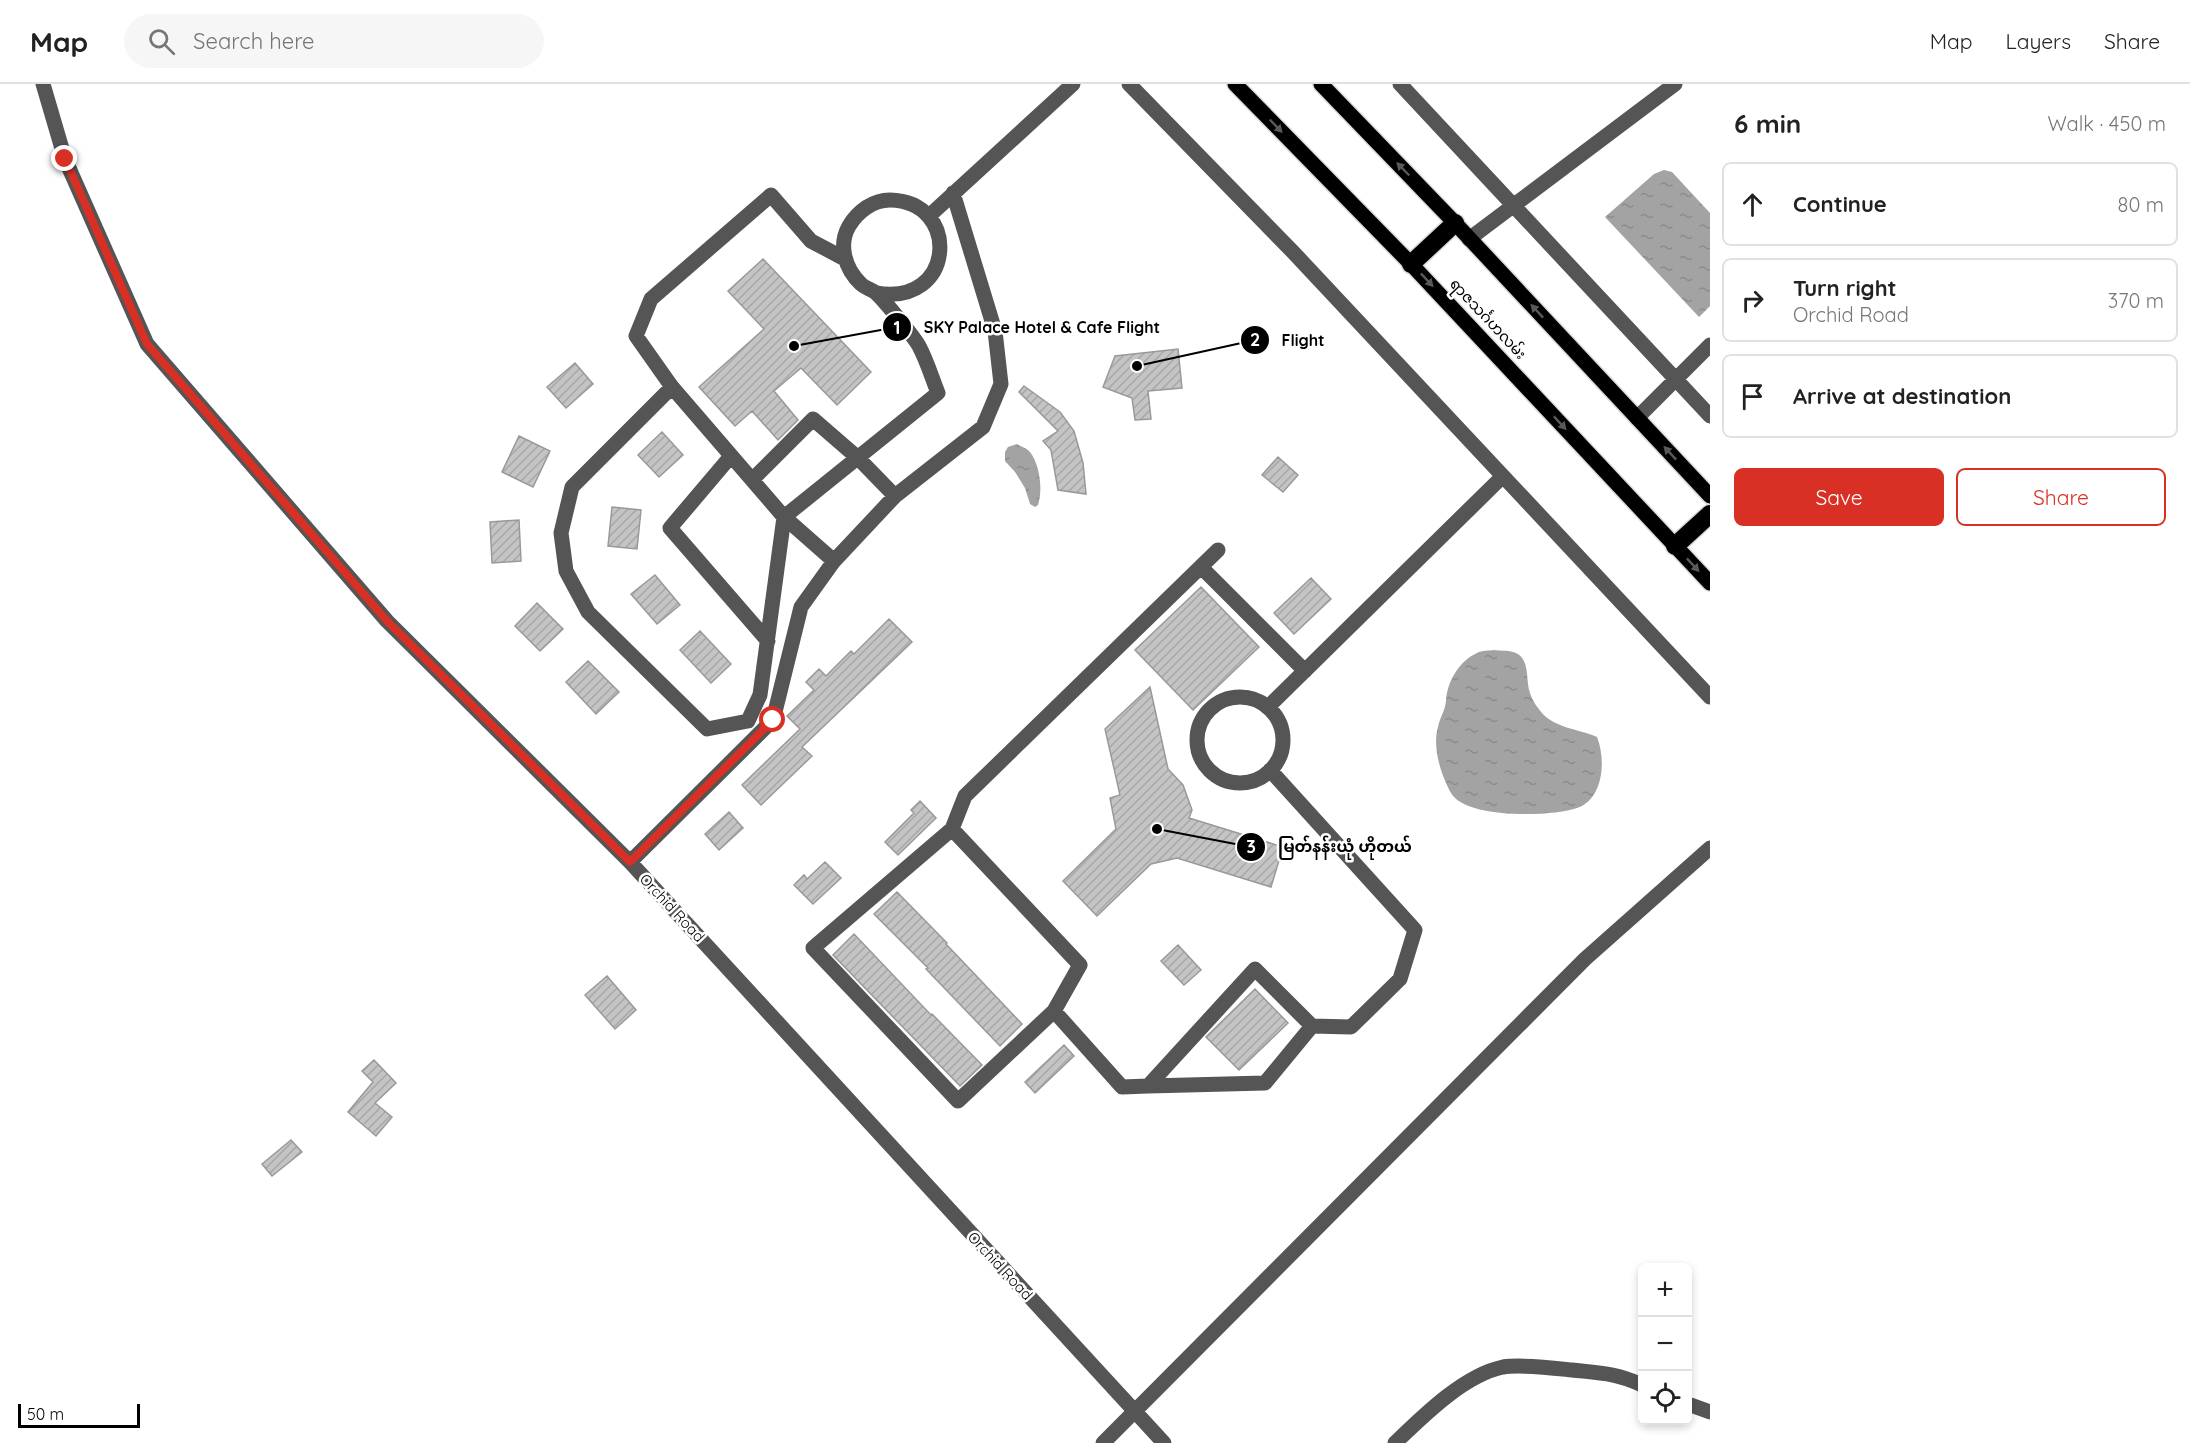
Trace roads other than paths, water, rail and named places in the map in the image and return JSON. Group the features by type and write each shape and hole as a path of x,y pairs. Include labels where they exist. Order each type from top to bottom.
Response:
{"highway":[{"path":"1411,264 1455,223"},
{"path":"1675,546 1710,514"}],"main road":[{"name":"ရာဇသင်္ဂဟလမ်း","path":"1235,84 1411,264 1710,583"},
{"path":"1321,84 1455,223 1710,496"}],"street":[{"name":"Orchid Road","path":"43,84 65,159 147,344 387,621 630,862 1164,1443"},
{"path":"929,216 1073,84"},
{"path":"1129,84 1293,252 1710,697"},
{"path":"1400,84 1710,416"},
{"path":"1469,239 1675,84"},
{"path":"630,862 773,720 801,607 834,561 895,496 982,427 1001,384 995,331 953,194"},
{"path":"834,561 784,517 672,387 636,336 651,299 771,195 811,241 845,260"},
{"path":"885,200 901,201 916,206 929,216 937,230 940,245 939,261 932,275 921,286 907,293 891,296 876,293 862,286 852,274 845,260 844,244 848,228 857,215 870,205 885,200"},
{"path":"672,387 572,487 561,533 566,571 588,612 707,729 748,721 760,695 784,517 938,393 919,346 876,293"},
{"path":"1637,418 1710,345"},
{"path":"752,480 813,419 858,458 895,496"},
{"path":"731,456 670,528 768,641"},
{"path":"1268,707 1502,477"},
{"path":"952,829 1080,965 1054,1011 958,1101 813,948 952,829 965,796 1218,550"},
{"path":"1201,567 1305,670"},
{"path":"1242,697 1256,700 1268,707 1277,718 1282,731 1280,752 1270,770 1259,778 1245,782 1231,782 1218,777 1207,767 1200,755 1197,742 1198,728 1205,715 1221,702 1242,697"},
{"path":"1148,1086 1255,969 1312,1026 1351,1027 1400,978 1415,930 1270,770"},
{"path":"1103,1443 1585,959 1710,848"},
{"path":"1054,1011 1122,1087 1264,1083 1312,1026"},
{"path":"1395,1443 1466,1383 1503,1367 1544,1367 1619,1375 1638,1383"},
{"path":"1692,1405 1710,1412"}],"water":[{"path":"1664,170 1672,172 1710,213 1710,306 1699,317 1605,217 1654,174"},
{"path":"1017,444 1030,452 1040,478 1038,505 1035,507 1030,504 1025,488 1005,461 1005,452 1008,447"},
{"path":"1511,651 1523,659 1533,701 1547,718 1560,725 1597,737 1602,767 1598,787 1586,803 1565,811 1510,814 1473,808 1459,801 1451,793 1441,769 1436,743 1436,735 1449,687 1455,673 1465,661 1479,652"}],"place":[{"name":"SKY Palace Hotel & Cafe Flight","path":"794,346"},
{"name":"Flight","path":"1137,366"},
{"name":"မြတ်နန်းယုံ ဟိုတယ်","path":"1157,829"}]}
